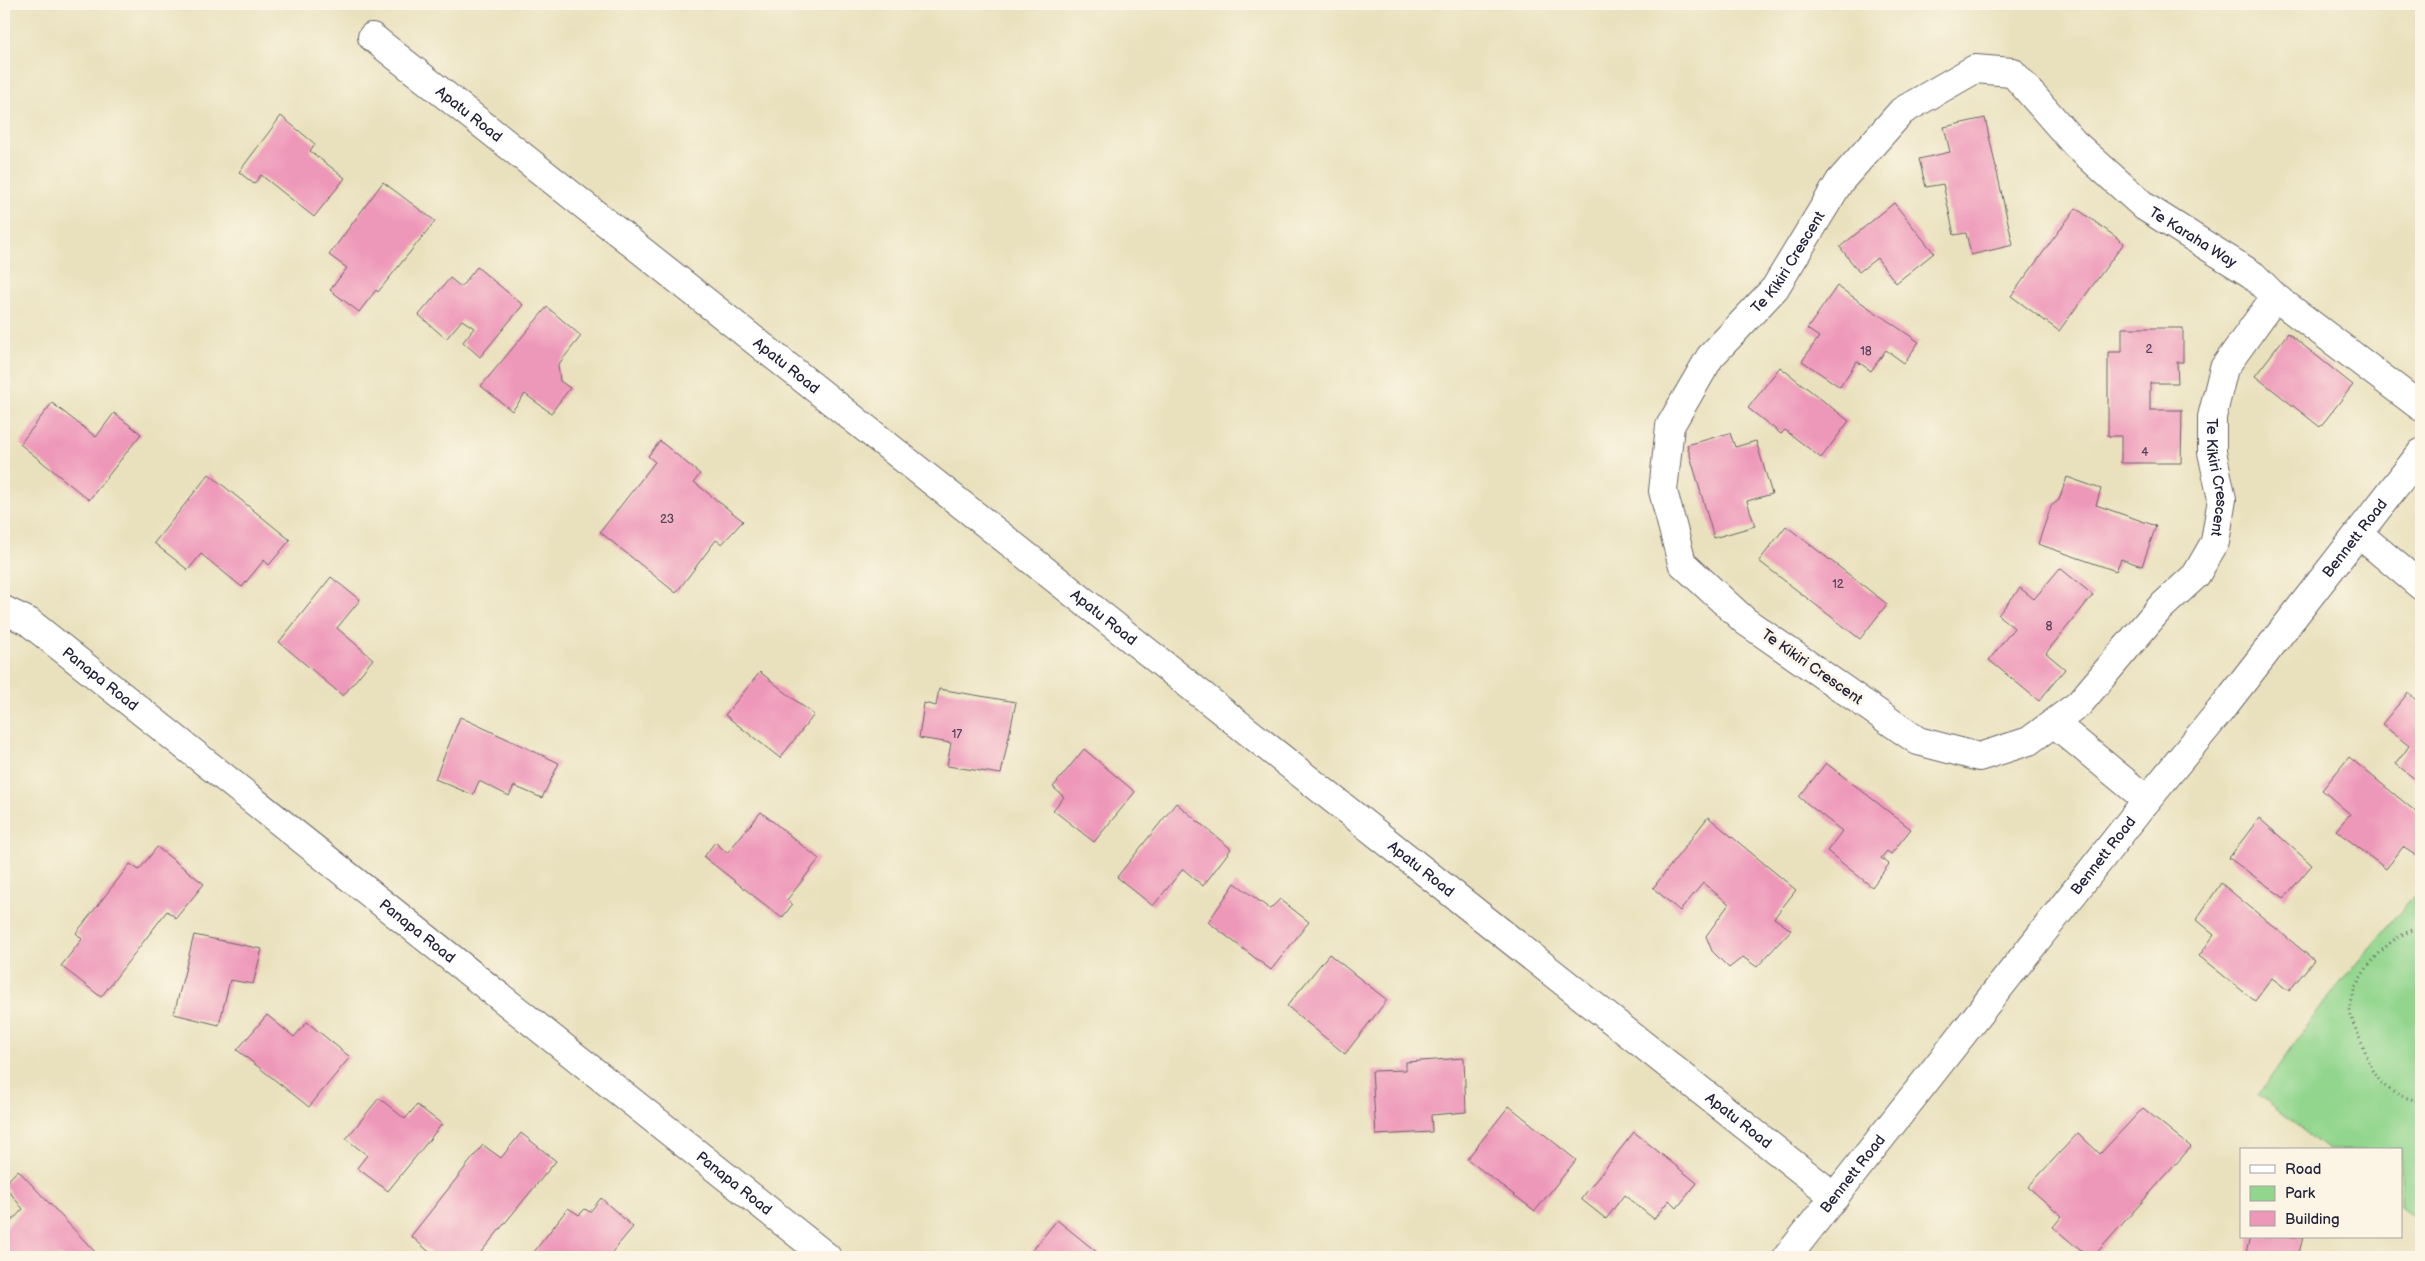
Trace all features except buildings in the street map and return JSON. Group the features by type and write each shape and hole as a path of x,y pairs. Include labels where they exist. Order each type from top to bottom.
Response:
{"street":[{"name":"Apatu Road","path":"372,37 1835,1198"},
{"name":"Te Karaha Way","path":"1975,69 2012,72 2074,143 2145,208 2253,276 2275,297 2421,407"},
{"name":"Te Kikiri Crescent","path":"1975,69 1902,111 1840,180 1775,288 1710,357 1670,426 1663,491 1682,563 1745,621 1918,741 1979,757 2029,741 2079,704 2159,609 2196,575 2215,542 2222,499 2212,452 2212,417 2224,368 2275,297"},
{"name":"Bennett Road","path":"1787,1257 2147,800 2220,711 2421,453"},
{"path":"2359,534 2421,586"},
{"name":"Panapa Road","path":"4,610 29,622 827,1257"},
{"path":"2054,723 2147,800"}],"path":[{"path":"2421,926 2396,938 2382,952 2355,985 2350,1008 2371,1069 2382,1085 2401,1098 2421,1101"}],"green space":[{"path":"2421,887 2421,1208 2414,1217 2402,1208 2402,1148 2325,1148 2258,1095 2324,1002"}]}
